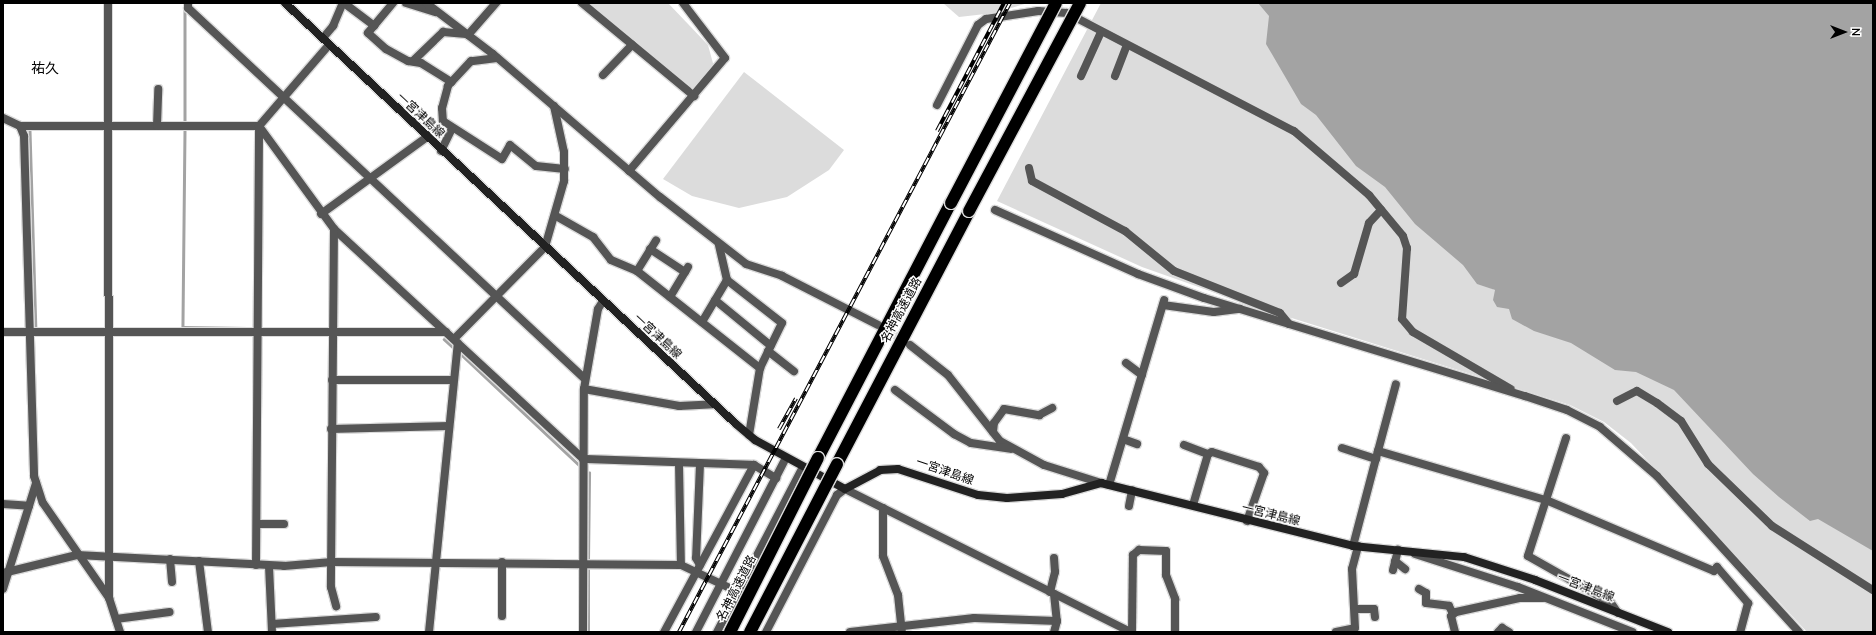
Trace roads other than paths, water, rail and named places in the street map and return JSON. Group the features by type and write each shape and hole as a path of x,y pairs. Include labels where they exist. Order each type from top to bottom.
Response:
{"highway":[{"name":"名神高速道路","path":"730,632 818,458 1056,3"},
{"name":"名神高速道路","path":"750,632 969,211 1080,3"}],"main road":[{"name":"一宮津島線","path":"285,3 441,151 749,435 786,458 845,489 880,470 898,469 978,495 1007,498 1062,494 1105,484 1247,521 1356,546 1464,557 1490,564 1668,632"}],"street":[{"path":"108,3 107,331 110,555 109,598"},
{"path":"188,3 188,8 283,98 585,379"},
{"path":"322,38 333,26 344,3 374,26"},
{"path":"393,3 368,34 380,44 452,82"},
{"path":"406,3 438,12"},
{"path":"426,3 497,58 629,171 746,264 796,282 878,325"},
{"path":"467,35 496,3"},
{"path":"582,3 694,96"},
{"path":"629,171 726,58 683,3"},
{"path":"936,105 978,25 986,18 1058,10 1294,131 1381,210 1403,236 1407,248 1402,319 1413,332 1496,378 1514,393"},
{"path":"413,61 443,32 467,35"},
{"path":"1081,76 1101,32"},
{"path":"256,565 259,126 329,45"},
{"path":"603,75 632,45"},
{"path":"1115,76 1127,45"},
{"path":"497,58 471,61 452,82 441,114 452,128 502,159 510,145 536,166 565,169"},
{"path":"157,126 158,89"},
{"path":"429,632 456,341 496,297 545,247 556,216 565,169 554,106"},
{"path":"3,118 20,126 259,126"},
{"path":"20,126 24,136 32,445 36,483 43,503 77,555 109,598 120,632"},
{"path":"259,126 321,214 334,229 583,459 679,464 754,465 776,478"},
{"path":"441,151 452,128"},
{"path":"321,214 427,137"},
{"path":"1029,168 1032,181 1125,231 1174,271 1280,313 1290,324"},
{"path":"995,210 1138,274 1240,309 1567,410 1600,427 1628,449 1799,632"},
{"path":"1341,284 1354,274 1369,223 1381,210"},
{"path":"556,216 593,237 611,260 637,271 760,368"},
{"path":"334,229 331,429 331,587 336,606"},
{"path":"637,271 656,240"},
{"path":"719,244 727,280 782,323 760,368 749,435"},
{"path":"650,249 686,269 670,297"},
{"path":"702,322 727,280"},
{"path":"714,300 794,371"},
{"path":"583,632 584,389 598,309 604,301"},
{"path":"910,345 948,375 993,432 1011,449 1044,466 1105,484 1123,439 1164,302 1214,312 1240,309"},
{"path":"3,332 446,332"},
{"path":"1126,364 1142,375"},
{"path":"332,380 453,380"},
{"path":"1336,632 1355,628 1352,569 1377,455 1396,384"},
{"path":"584,389 679,406 714,404"},
{"path":"895,390 954,434 971,443 1011,449"},
{"path":"1617,401 1637,391 1657,403 1681,421 1708,464 1772,526 1873,590"},
{"path":"993,432 994,422 1004,409 1039,415 1052,408"},
{"path":"331,429 449,426"},
{"path":"1566,438 1528,556 1611,603 1618,613"},
{"path":"1123,439 1137,444"},
{"path":"1184,446 1208,454 1259,467 1264,473 1247,521"},
{"path":"1342,448 1377,455 1546,500 1714,571 1717,567 1748,603 1740,632"},
{"path":"1193,506 1208,454"},
{"path":"696,632 786,458"},
{"path":"679,464 681,565"},
{"path":"698,568 696,558 700,464"},
{"path":"664,632 754,465"},
{"path":"717,632 803,467"},
{"path":"3,589 6,569 36,483"},
{"path":"766,632 837,495 845,489 1132,632 1133,555 1139,550 1166,551 1166,575 1175,599 1175,632"},
{"path":"1129,506 1132,490"},
{"path":"3,504 29,506"},
{"path":"883,508 883,556 898,595 902,629"},
{"path":"257,524 284,524"},
{"path":"1393,570 1398,550"},
{"path":"1411,552 1544,598 1632,632"},
{"path":"6,569 77,555 110,555 269,566 332,562 502,562 681,565 698,568 720,586 738,592"},
{"path":"1054,558 1055,572 1052,593 1057,621 1054,632"},
{"path":"170,559 172,582"},
{"path":"199,561 208,632"},
{"path":"1395,561 1405,569"},
{"path":"502,562 502,616"},
{"path":"269,566 272,628 376,617"},
{"path":"1419,589 1426,593 1426,603 1449,606 1453,614 1454,632"},
{"path":"1453,614 1520,598 1544,598"},
{"path":"1355,609 1374,609 1374,617"},
{"path":"116,619 170,612"},
{"path":"850,632 902,629 974,618 1057,621"},
{"path":"1498,632 1502,628 1509,632"}],"waterway":[{"path":"185,7 185,122"},
{"path":"30,131 36,329"},
{"path":"185,131 183,327 247,328"},
{"path":"284,328 330,328"},
{"path":"337,328 374,328"},
{"path":"444,339 453,347"},
{"path":"462,355 579,465"},
{"path":"588,560 589,473"},
{"path":"588,570 588,632"}],"tunnel":[{"path":"882,328 905,341"}],"railway":[{"path":"937,131 1004,3"},
{"path":"679,632 1010,3"},
{"path":"779,429 796,398"}],"district":[{"name":"祐久","path":"45,68"}]}
